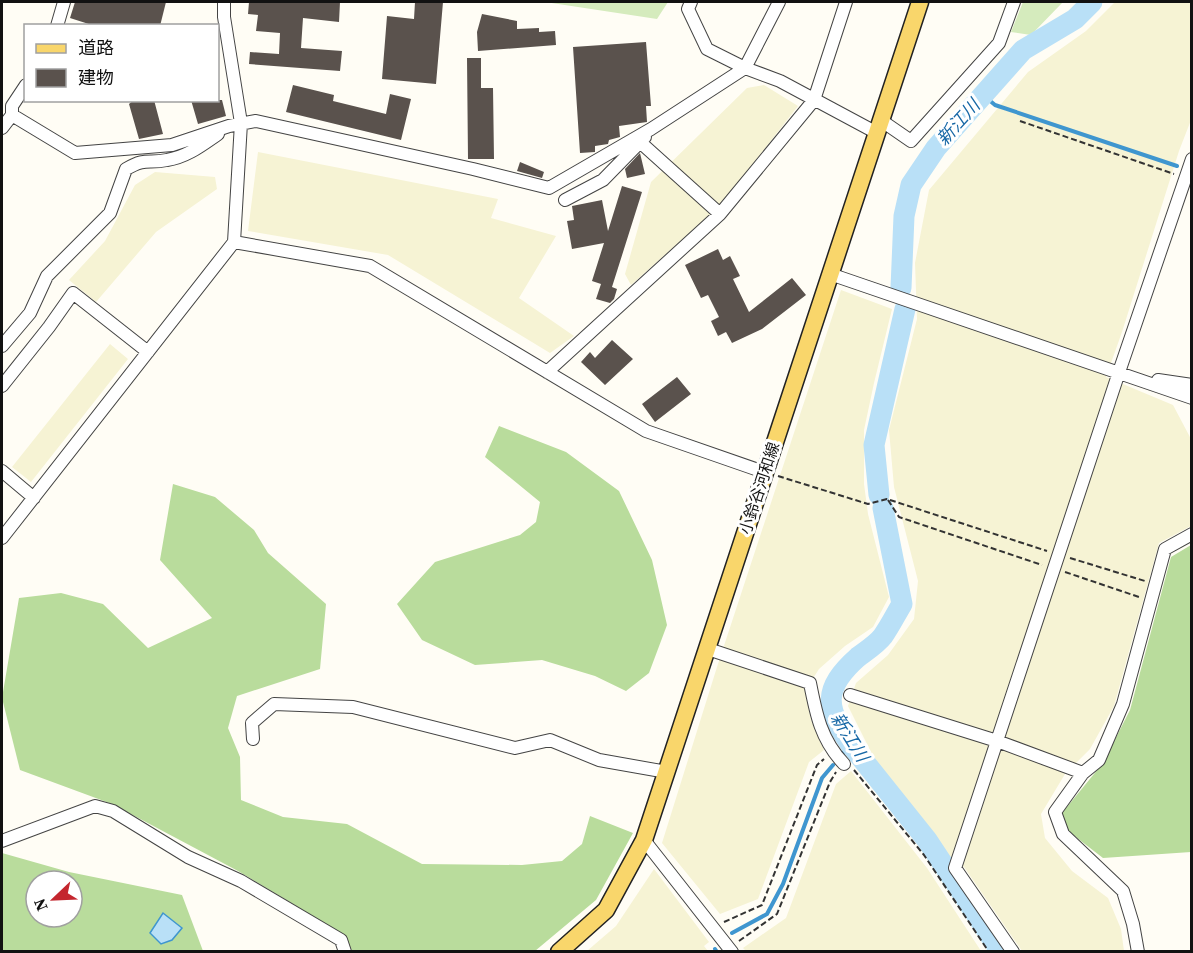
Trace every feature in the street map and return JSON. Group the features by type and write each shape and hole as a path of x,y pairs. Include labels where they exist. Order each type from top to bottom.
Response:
{"main road":[{"name":"小鈴谷河和線","path":"559,951 606,910 644,840 920,2"}],"street":[{"path":"58,24 64,2"},
{"path":"2,538 234,242 235,124 224,2"},
{"path":"692,2 687,9 707,49 745,68 780,81 814,100 910,141 999,43 1014,2"},
{"path":"12,115 75,153 172,145 235,124 256,121 549,188 651,129 745,68 779,2"},
{"path":"547,372 720,214 814,100 846,2"},
{"path":"2,128 12,115 12,106 24,88"},
{"path":"2,346 30,313 48,276 110,213 126,169 140,160 167,160 191,153 235,124"},
{"path":"565,200 603,180 651,129"},
{"path":"640,142 720,214"},
{"path":"1013,951 955,868 1119,372 1188,178 1191,159"},
{"path":"234,242 370,266 646,431 764,472"},
{"path":"830,274 1191,398"},
{"path":"2,386 73,293 148,352"},
{"path":"1133,377 1191,385"},
{"path":"2,471 34,498"},
{"path":"1138,951 1123,891 1063,834 1055,812 1083,773 1098,760 1123,704 1166,549 1191,534"},
{"path":"708,649 810,682 817,719 833,752 844,764"},
{"path":"850,695 997,741 1083,773"},
{"path":"253,739 252,723 274,705 353,707 515,748 550,740 599,760 667,772"},
{"path":"2,841 95,806 113,811 188,857 241,881 341,940 345,951"},
{"path":"644,840 731,950"}],"path":[{"path":"1020,121 1188,178"},
{"path":"764,472 868,504 887,499 1156,584"},
{"path":"887,499 899,517 1150,600"},
{"path":"715,930 722,923 762,905 817,765 833,752"},
{"path":"731,950 777,914 830,782 844,764 849,764 924,855 989,951"}],"shaded area":[{"path":"1115,2 1191,2 1191,120 1106,377 1173,405 1191,439 1191,526 1159,543 1114,706 1090,749 1065,774 1041,814 1045,838 1072,871 1108,898 1121,929 1124,951 1022,951 964,867 948,855 874,758 848,706 856,683 888,655 914,619 918,581 894,487 889,430 917,319 915,263 929,190 1028,72 1086,31"},
{"path":"764,85 798,106 721,205 631,285 625,274 651,182 747,88"},
{"path":"258,152 498,199 491,218 556,236 519,298 574,336 550,353 388,255 248,231"},
{"path":"155,172 215,177 217,189 156,232 96,302 69,280 105,241 135,185"},
{"path":"841,290 892,309 864,430 864,484 868,514 889,597 873,627 845,646 819,669 805,691 811,720 824,750 809,762 758,899 720,914 662,843 717,667"},
{"path":"110,344 128,359 31,482 12,467"},
{"path":"851,771 927,868 981,951 747,952 743,948 786,918 836,784"},
{"path":"654,869 709,942 704,946 708,951 587,951 616,926"}],"green space":[{"path":"545,2 668,2 657,19"},
{"path":"1023,2 1063,2 1031,35 1011,32"},
{"path":"499,426 566,452 619,491 652,560 667,625 649,673 626,691 595,676 542,660 475,665 422,640 397,604 435,562 520,535 536,522 540,502 485,457"},
{"path":"173,484 215,497 254,530 268,553 326,604 320,669 237,696 228,728 240,757 241,800 283,817 347,824 422,864 522,865 562,861 582,844 590,816 633,833 596,900 535,951 352,951 343,934 238,871 112,804 20,770 2,698 19,598 61,593 103,604 148,648 212,618 160,560"},
{"path":"1191,545 1191,852 1103,858 1068,831 1062,813 1103,763 1130,710 1171,557"},
{"path":"2,853 58,869 24,869 24,929 84,929 84,875 182,895 203,951 2,951"}],"water":[{"path":"163,913 182,928 172,940 161,944 150,933"}],"building":[{"path":"75,2 166,2 160,24 89,24 70,18"},
{"path":"249,2 340,2 339,22 303,18 301,48 342,51 340,71 249,64 250,52 279,54 280,33 256,31 258,15 248,14"},
{"path":"415,2 443,2 436,84 382,79 387,16 414,19"},
{"path":"482,14 517,21 517,29 539,28 539,32 555,31 556,45 478,51 477,32"},
{"path":"646,42 651,106 646,106 647,122 619,126 620,137 609,140 608,144 595,146 595,152 580,153 573,47"},
{"path":"467,58 481,58 481,88 493,88 494,159 468,159"},
{"path":"293,85 334,95 333,101 386,114 390,94 411,99 401,140 286,112"},
{"path":"222,100 226,116 198,124 192,102"},
{"path":"155,102 163,134 139,139 129,104"},
{"path":"640,153 645,174 627,178 625,169"},
{"path":"520,162 544,172 542,178 517,171"},
{"path":"622,186 642,192 612,287 617,289 610,303 596,299 601,284 592,281 604,243 572,249 567,221 574,220 572,206 602,200 608,231"},
{"path":"718,249 723,260 730,256 740,276 733,279 749,312 792,278 806,295 762,329 732,343 726,332 718,336 711,321 719,317 708,295 701,298 685,265"},
{"path":"612,340 633,359 605,385 581,362 590,352 595,358"},
{"path":"677,377 691,394 655,422 642,404"}],"waterway":[{"name":"新江川","path":"901,288 904,216 911,185 936,148 1023,50 1075,19 1092,2"},
{"path":"982,94 995,105 1177,166"},
{"name":"新江川","path":"879,495 874,445 905,309"},
{"name":"新江川","path":"883,508 902,604 881,639 846,668 838,679 833,689 832,709 842,732 851,745 927,840 1001,952"},
{"path":"843,753 851,745"},
{"path":"732,933 767,914 783,884 822,778 833,765"}]}
